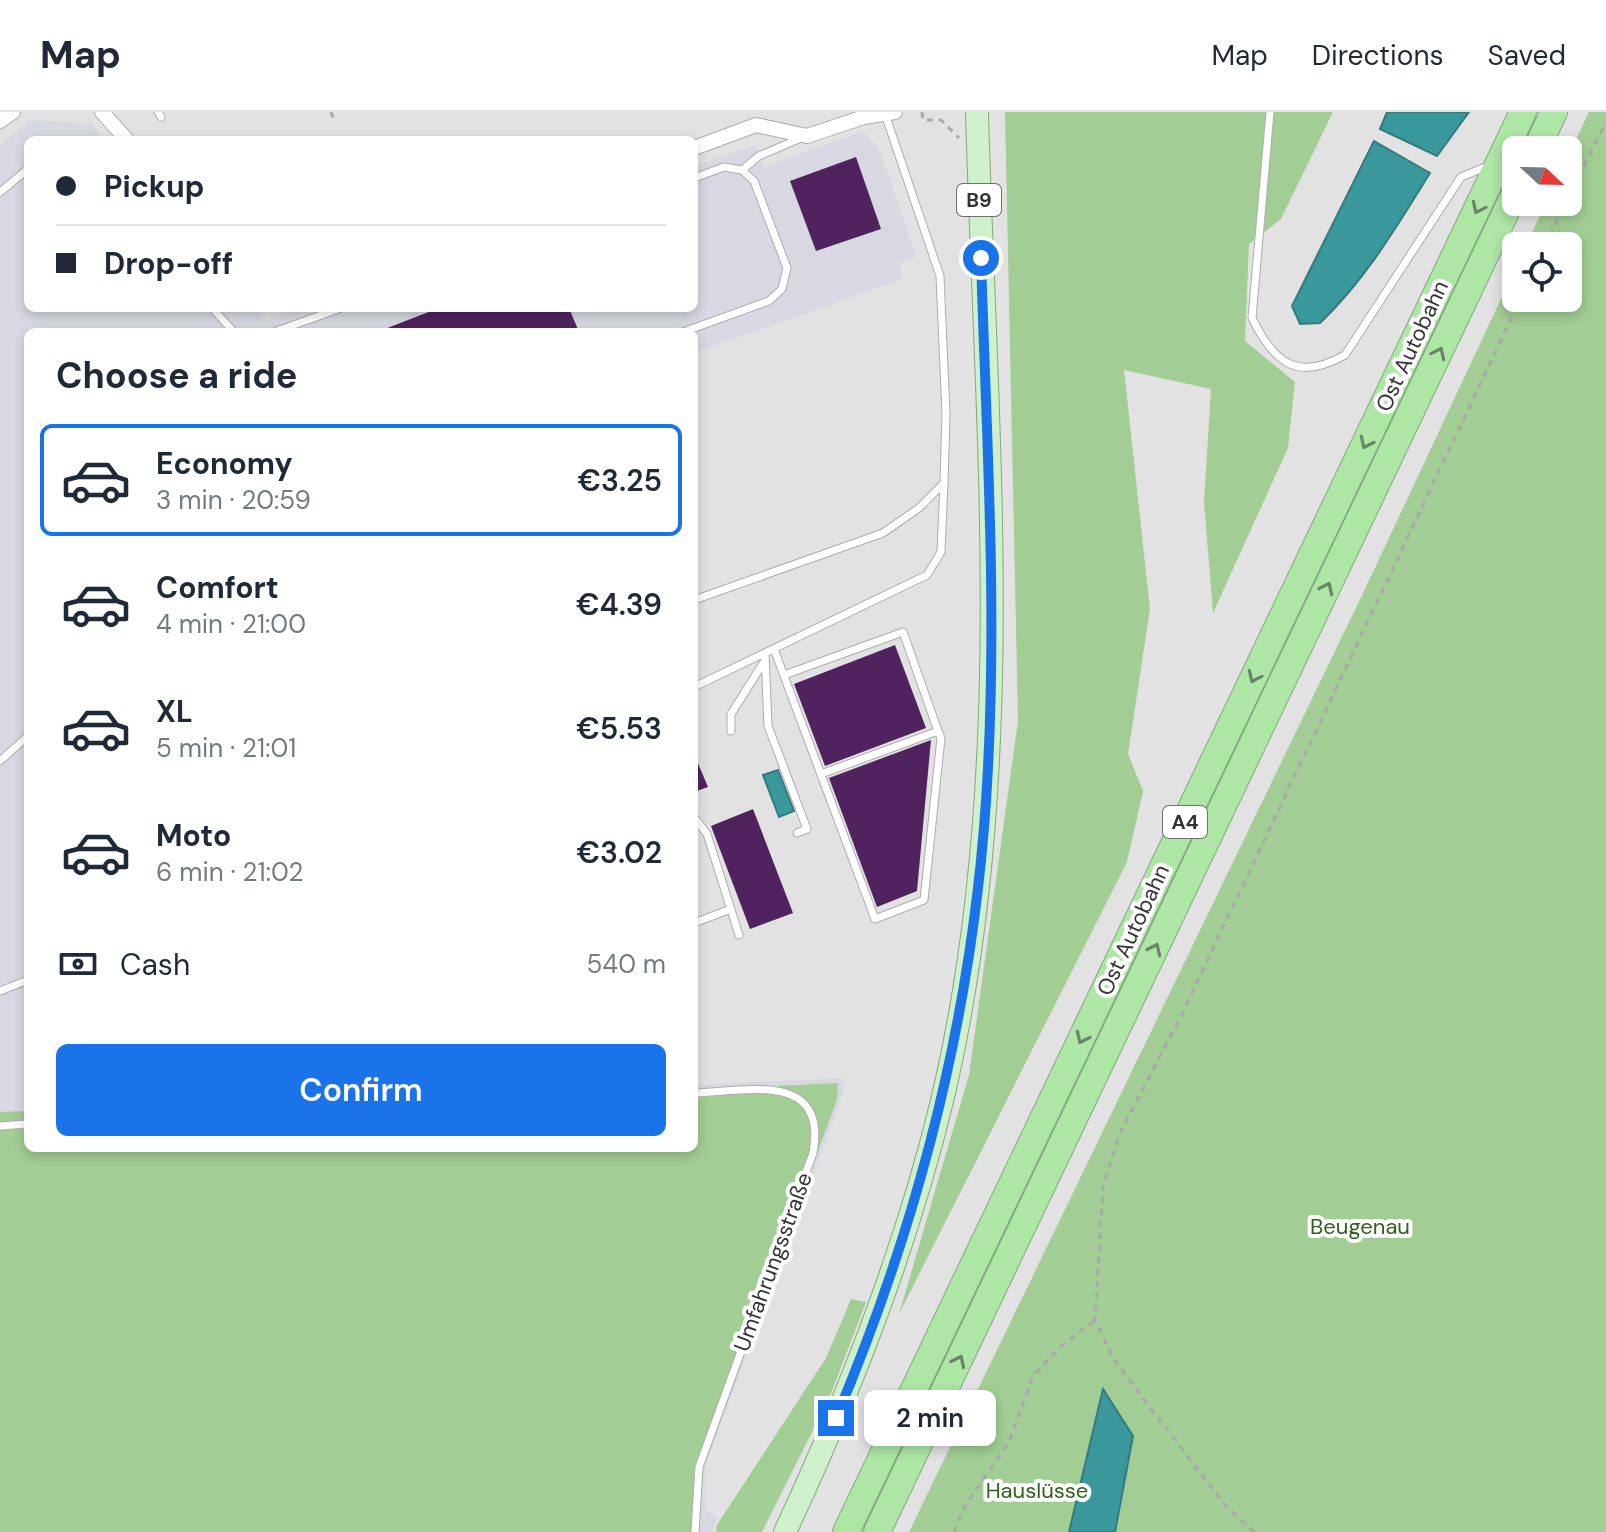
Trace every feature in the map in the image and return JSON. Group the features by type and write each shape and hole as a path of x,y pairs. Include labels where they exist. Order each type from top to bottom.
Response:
{"highway":[{"name":"Ost Autobahn","path":"846,1532 1523,112"},
{"path":"1543,136 1554,112"},
{"name":"Ost Autobahn","path":"877,1532 1504,216"}],"main road":[{"name":"B9","path":"785,1532 871,1334 911,1215 942,1100 961,1006 981,860 991,663 977,112"}],"street":[{"path":"102,112 123,136"},
{"path":"698,147 756,125 807,136 890,113"}],"lane":[{"path":"1270,112 1252,318 1266,347 1290,365 1320,369 1345,355 1461,177 1501,160"},
{"path":"731,731 731,714 765,657 774,649 927,575 941,552 946,414 940,276 890,113"},
{"path":"742,170 759,156 807,136"},
{"path":"694,328 769,301 782,289 787,268 754,181 742,170 724,167 698,177"},
{"path":"0,192 24,172"},
{"path":"216,312 230,328"},
{"path":"285,328 330,312"},
{"path":"698,599 883,533 919,508 944,483"},
{"path":"774,649 875,919 924,900 941,738 903,632 784,675"},
{"path":"698,685 765,657"},
{"path":"765,657 768,726 807,829 797,833"},
{"path":"821,774 938,731"},
{"path":"0,761 24,740"},
{"path":"698,822 707,834 739,935"},
{"path":"698,921 731,909"},
{"path":"0,991 24,982"},
{"name":"Umfahrungsstraße","path":"695,1532 699,1467 813,1153 817,1132 812,1112 796,1095 776,1089 698,1093"},
{"path":"0,1126 24,1124"}],"path":[{"path":"331,112 334,120"},
{"path":"1582,170 1606,122"},
{"path":"1254,1532 1225,1505 1114,1360 1095,1320 1103,1187 1119,1135 1181,1016 1514,312"},
{"path":"954,1532 965,1506 1009,1442 1033,1376 1061,1346 1095,1320"}],"shaded area":[{"path":"29,120 91,124 102,136 24,136 24,312 259,312 266,320 289,312 698,312 698,165 755,145 764,167 863,131 879,149 916,257 899,263 903,279 698,352 698,328 24,328 24,1152 698,1152 698,1085 844,1078 844,1091 705,1467 705,1510 718,1518 711,1532 0,1532 0,146"}],"green space":[{"path":"1005,112 1333,112 1281,219 1249,244 1245,341 1295,382 1288,448 1213,613 1204,502 1211,389 1124,370 1150,609 1128,754 1143,791 1127,862 899,1314 969,1075 1018,721"},
{"name":"Beugenau","path":"1589,112 1606,112 1606,1532 1115,1532 1133,1436 1103,1391 1069,1532 909,1532 1366,587 1502,297 1502,312 1582,312 1582,232 1532,232 1540,216 1582,216 1582,136 1578,136"},
{"path":"838,1083 837,1099 703,1469 699,1532 0,1532 0,1112 24,1111 24,1152 698,1152 698,1090"},
{"path":"851,1299 866,1302 830,1396 762,1532 716,1532 717,1525 826,1358"}],"water":[{"path":"1387,112 1469,112 1437,156 1380,129"},
{"path":"1374,141 1430,173 1380,251 1337,306 1320,323 1300,324 1292,306"},
{"path":"778,770 794,811 779,817 763,775"},
{"path":"1103,1389 1133,1436 1115,1532 1069,1532"}],"building":[{"path":"856,157 881,229 816,251 790,181"},
{"path":"429,312 571,312 577,328 387,328"},
{"path":"895,645 926,728 825,766 794,684"},
{"path":"931,740 917,891 877,907 829,778"},
{"path":"698,763 708,787 698,791"},
{"path":"753,809 793,913 750,929 711,826"}],"route":[{"path":"836,1418 871,1334 895,1264 942,1100 961,1006 981,860 991,663 981,258"}],"park label":[{"name":"Hauslüsse","path":"1037,1490"}]}
